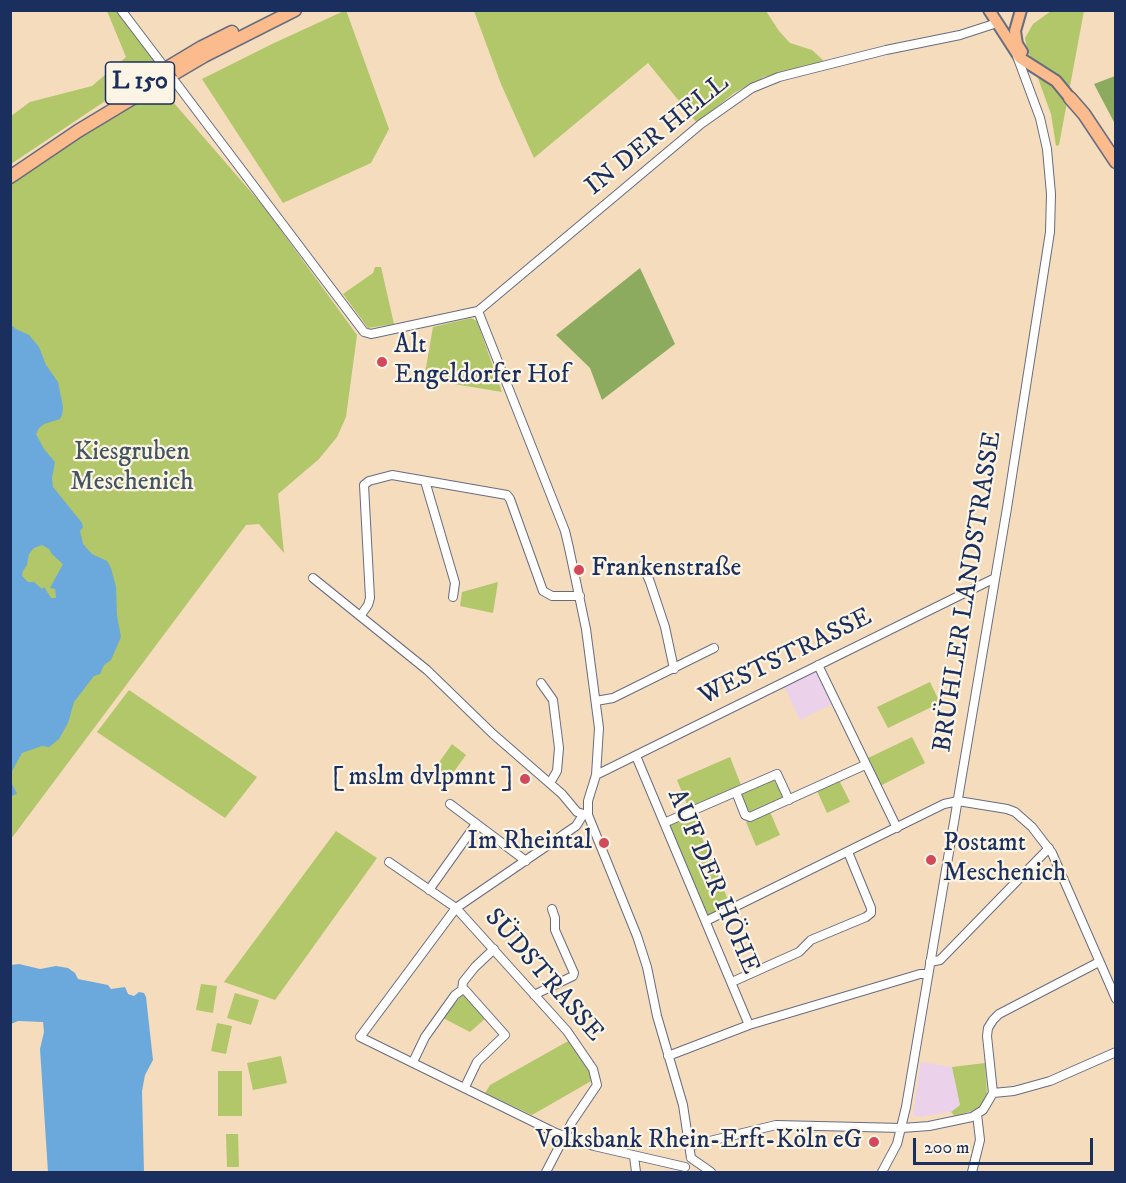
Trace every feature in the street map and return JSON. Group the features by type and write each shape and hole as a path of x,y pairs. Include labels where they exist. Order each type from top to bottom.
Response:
{"highway":[{"name":"L 150","path":"10,168 72,125 141,83 202,47 276,10"},
{"name":"L 150","path":"10,177 78,131 146,90 204,56 294,10"},
{"path":"1070,98 1084,114 1116,162"}],"main road":[{"name":"BRÜHLER LANDSTRASSE","path":"989,10 1016,53"},
{"path":"997,22 1021,10"},
{"path":"1021,10 1015,25 1015,34 1017,44 1030,66"},
{"path":"1016,53 1030,66 1056,81 1070,98"}],"street":[{"path":"121,10 364,332 371,334 478,311 564,531 580,596 596,701 599,748 596,776 586,815 638,936 647,967 657,1016 683,1105 691,1158 684,1170 565,1136 360,1037 456,908 576,826 586,815"},
{"name":"IN DER HELL","path":"478,311 701,124 752,88 779,77 886,50 960,35 997,22"},
{"name":"BRÜHLER LANDSTRASSE","path":"882,1173 897,1144 902,1128 995,578 1050,232 1051,194 1047,149 1040,118 1016,53"},
{"path":"361,615 370,598 364,485 369,481 392,475 507,495 543,591 552,596 580,596"},
{"path":"425,482 455,583 453,597"},
{"path":"643,566 665,627 674,669"},
{"path":"314,578 427,670 493,734 562,794 577,812 586,815"},
{"name":"WESTSTRASSE","path":"596,776 995,578"},
{"path":"596,701 613,698 714,648"},
{"path":"818,665 897,828"},
{"path":"541,683 553,700 559,748 557,771 550,783"},
{"name":"AUF DER HÖHE","path":"636,756 750,1025"},
{"path":"736,792 747,817 865,765"},
{"path":"664,823 777,774 789,800"},
{"path":"706,921 944,804 958,801 1007,808 1032,827 1049,848 1116,999"},
{"path":"450,804 526,861"},
{"path":"429,890 476,824"},
{"path":"930,962 940,960 1049,848"},
{"path":"732,982 799,952 811,940 871,914 871,908 848,852"},
{"name":"SÜDSTRASSE","path":"389,862 456,908 534,994 589,1062 597,1084 565,1136"},
{"path":"534,994 569,979 574,973 555,930 552,909"},
{"path":"413,1062 425,1037 455,995 462,990 463,982 475,967 494,950"},
{"path":"689,1146 776,1125 902,1128 947,1123 977,1114 988,1105 993,1093 987,1036 988,1028 993,1020 999,1014 1099,962"},
{"path":"668,1056 750,1025 920,974 928,974"},
{"path":"462,990 477,1002 505,1035 477,1062 465,1088"},
{"path":"993,1093 1014,1091 1050,1081 1116,1052"},
{"path":"972,1173 980,1140 977,1114"},
{"path":"546,1173 565,1136"},
{"path":"634,1156 636,1173"},
{"path":"691,1158 711,1173"}],"shaded area":[{"path":"814,671 832,704 800,720 784,686"},
{"path":"921,1062 952,1067 960,1105 951,1112 919,1117 913,1115"}],"green space":[{"path":"346,10 389,129 371,163 283,203 202,79"},
{"path":"107,11 118,11 159,65 11,164 11,116 30,102 92,86 126,57"},
{"path":"474,11 766,11 790,43 812,50 824,61 764,77 734,93 697,123 648,63 534,158 501,84"},
{"path":"1051,11 1084,11 1059,145 1056,146 1051,114 1025,38 1033,24"},
{"path":"1116,76 1115,124 1094,84"},
{"name":"Kiesgruben Meschenich","path":"161,88 264,207 357,335 346,417 337,437 319,459 278,494 284,553 259,524 246,525 11,839 11,183 93,127"},
{"path":"375,267 381,267 394,324 368,328 343,294 373,273"},
{"path":"640,268 675,344 602,400 590,368 556,335"},
{"path":"471,318 477,321 502,392 424,379 433,327"},
{"path":"498,582 493,613 460,606 462,592"},
{"path":"930,682 940,703 888,728 877,707"},
{"path":"129,690 257,777 225,818 97,732"},
{"path":"912,737 925,763 878,787 866,759"},
{"path":"452,744 466,755 447,781 433,771"},
{"path":"730,757 741,785 688,807 677,780"},
{"path":"774,780 783,796 781,799 751,812 748,810 741,796 743,792"},
{"path":"839,780 850,802 827,813 817,791"},
{"path":"770,812 780,835 756,846 746,822"},
{"path":"692,814 731,907 712,916 704,912 669,825"},
{"path":"336,831 377,858 275,1000 224,982"},
{"path":"201,984 217,986 213,1013 196,1010"},
{"path":"235,993 259,1000 251,1025 227,1018"},
{"path":"462,995 486,1018 470,1032 443,1018"},
{"path":"217,1023 232,1026 226,1054 211,1051"},
{"path":"570,1040 587,1064 593,1080 532,1115 485,1093 490,1085"},
{"path":"281,1056 287,1083 253,1090 247,1063"},
{"path":"985,1063 987,1096 983,1104 975,1110 955,1116 951,1112 960,1105 952,1067"},
{"path":"218,1071 242,1071 242,1116 218,1116"},
{"path":"226,1134 238,1134 239,1167 227,1167"}],"water":[{"path":"10,324 29,335 39,347 46,365 58,382 63,407 62,415 60,419 44,424 36,434 44,449 55,462 53,487 82,523 83,527 80,531 83,544 92,554 107,561 111,568 116,587 117,616 121,637 111,660 104,665 100,674 94,676 74,702 68,723 59,739 49,747 42,746 22,753 11,773 12,784 17,794 11,796","holes":["42,545 63,564 50,588 55,589 56,598 51,598 44,587 42,589 22,576 29,554 34,548"]},
{"path":"19,964 40,969 56,966 68,968 75,973 78,979 108,985 111,989 125,987 128,994 134,996 139,992 144,993 153,1060 145,1075 142,1091 144,1172 48,1172 40,1049 44,1032 43,1022 18,1021 11,1024 11,965"}],"place":[{"name":"Alt Engeldorfer Hof","path":"382,362"},
{"name":"Frankenstraße","path":"579,570"},
{"name":"[ mslm dvlpmnt ]","path":"525,779"},
{"name":"Im Rheintal","path":"604,843"},
{"name":"Postamt Meschenich","path":"931,860"},
{"name":"Volksbank Rhein-Erft-Köln eG","path":"874,1142"}]}
